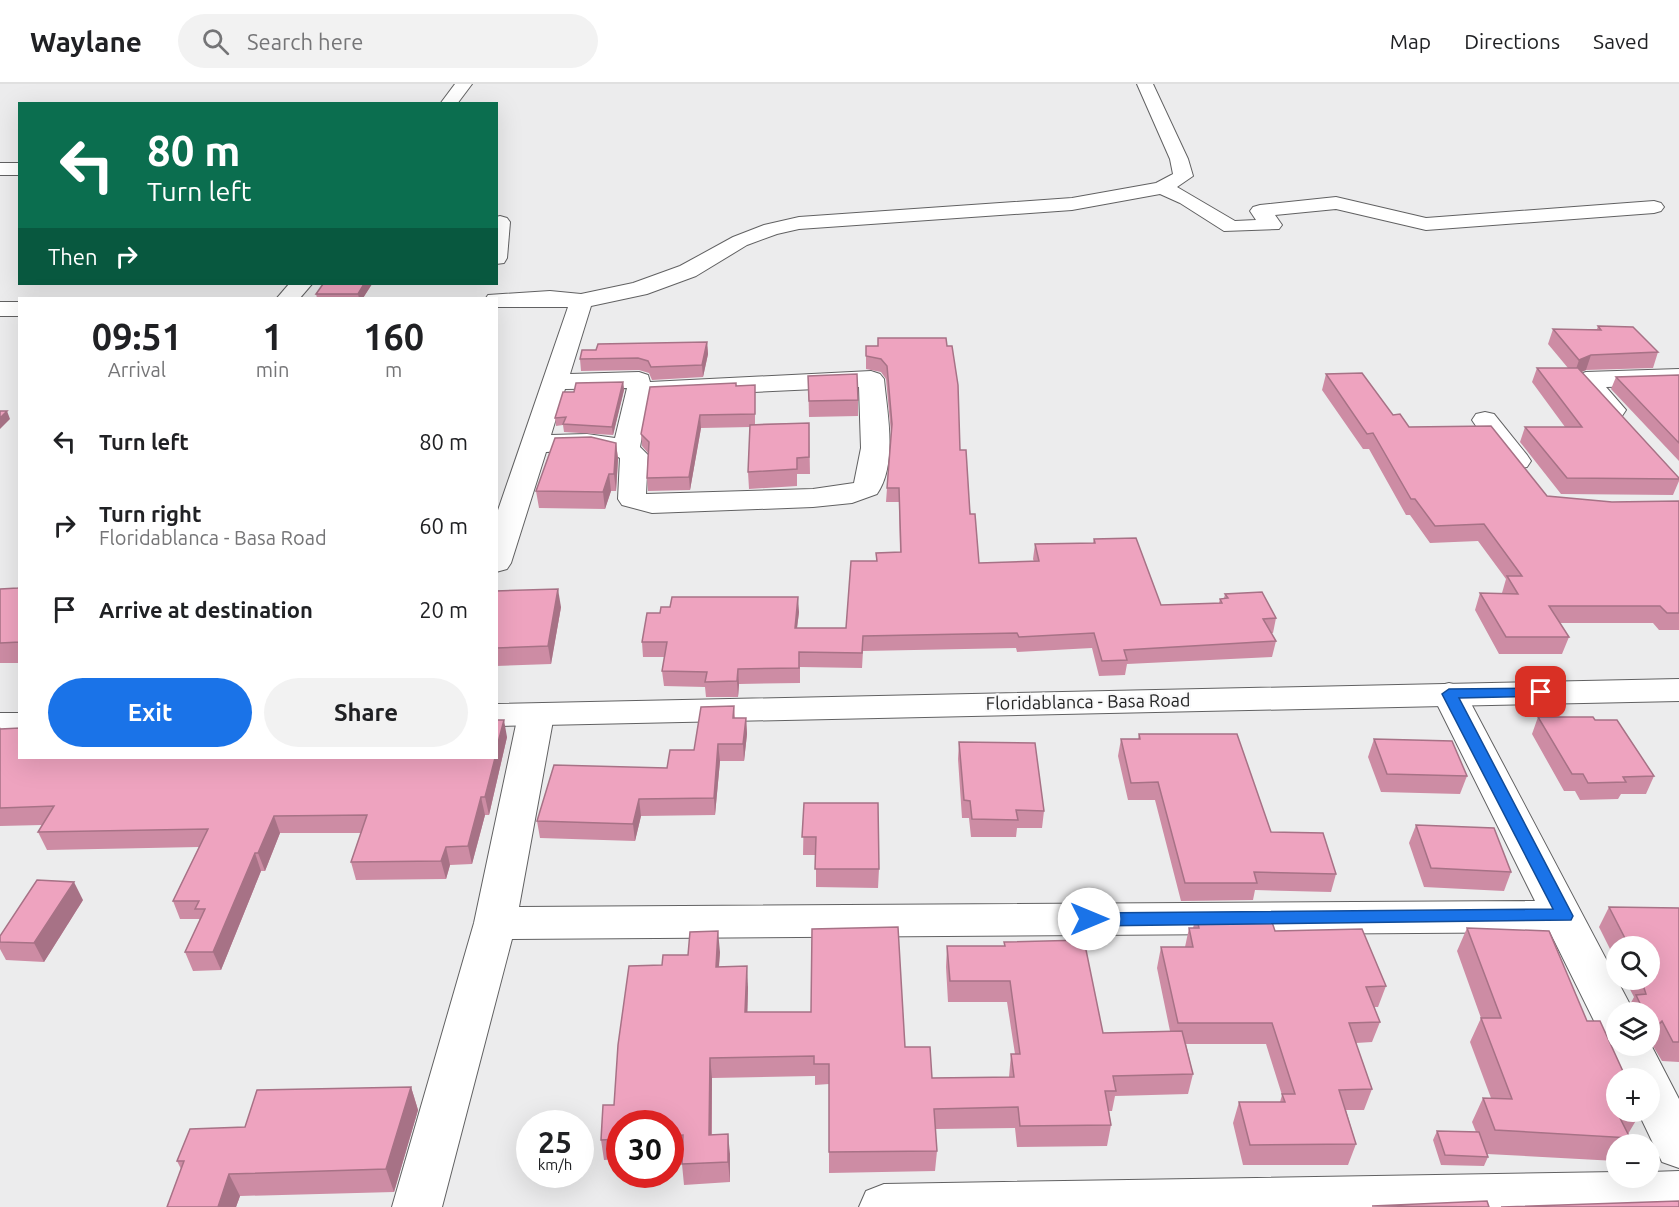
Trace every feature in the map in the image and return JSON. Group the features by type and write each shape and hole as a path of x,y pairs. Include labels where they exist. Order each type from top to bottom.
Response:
{"street":[{"path":"450,102 464,84"},
{"path":"498,300 550,298 582,301 668,280 740,241 771,229 799,223 1072,204 1162,188 1183,176 1179,159 1145,84"},
{"path":"0,169 18,169"},
{"path":"1162,188 1187,199 1231,227 1272,225 1260,211 1336,202 1426,224 1654,207"},
{"path":"498,240 500,222"},
{"path":"289,297 300,285"},
{"path":"498,557 582,301"},
{"path":"0,309 18,309"},
{"path":"1629,428 1586,380 1679,377"},
{"path":"536,444 599,443 626,449 634,455 632,498 652,504 852,494 867,488 873,474 875,424 871,379 638,390 626,449"},
{"path":"556,382 639,380"},
{"path":"1485,420 1536,485"},
{"name":"Floridablanca - Basa Road","path":"517,715 1679,690"},
{"path":"1449,694 1607,1002"},
{"path":"417,1207 495,923 517,715"},
{"path":"0,725 18,725"},
{"path":"495,923 1565,916"},
{"path":"1660,1108 1679,1147"},
{"path":"884,1207 1679,1194"}],"building":[{"path":"322,285 363,285 358,294 316,294"},
{"path":"1598,326 1633,327 1658,352 1591,355 1579,360 1553,329 1601,330"},
{"path":"878,338 946,338 947,346 952,346 958,385 960,450 966,450 970,514 975,514 979,563 1039,561 1035,544 1095,543 1094,539 1136,538 1161,605 1222,603 1220,599 1228,598 1225,594 1262,592 1276,618 1263,619 1276,641 1124,650 1127,660 1102,661 1094,633 1019,637 1017,633 863,636 862,653 799,652 799,668 738,669 737,681 705,682 707,672 662,671 667,642 642,642 647,613 660,613 661,607 670,607 672,597 798,597 795,628 846,628 851,561 877,561 876,553 901,552 899,488 887,488 892,424 887,366 881,359 866,356 866,346 878,346"},
{"path":"707,342 702,365 651,367 648,361 638,358 580,359 582,350 596,350 598,344"},
{"path":"1537,368 1578,368 1679,479 1567,478 1525,427 1582,427"},
{"path":"1362,373 1393,415 1400,414 1409,427 1491,426 1547,496 1612,502 1679,501 1679,613 1667,613 1660,606 1549,606 1569,637 1506,637 1480,593 1518,594 1507,576 1522,576 1484,524 1435,526 1415,499 1411,499 1373,433 1367,434 1326,374"},
{"path":"857,374 858,400 809,401 808,376"},
{"path":"1679,375 1679,443 1616,377"},
{"path":"623,382 612,427 563,424 566,417 555,418 563,392 574,392 576,383"},
{"path":"736,383 736,386 755,385 755,414 700,415 689,477 647,478 649,442 641,434 650,387"},
{"path":"0,411 7,411 0,418"},
{"path":"809,423 809,457 797,458 797,469 748,472 750,425"},
{"path":"591,437 616,443 614,474 609,474 603,492 536,491 555,438"},
{"path":"18,588 18,642 0,643 0,589"},
{"path":"558,589 548,646 498,648 498,591"},
{"path":"734,706 733,718 746,718 743,744 718,744 714,798 639,799 633,824 537,821 554,765 667,768 670,750 694,750 701,707"},
{"path":"1538,717 1593,717 1595,720 1617,720 1654,776 1623,777 1626,782 1588,783 1583,774 1572,774"},
{"path":"498,720 504,720 498,742"},
{"path":"18,728 18,759 495,759 485,797 481,797 468,846 446,847 441,861 351,862 367,815 274,816 258,853 255,853 213,952 185,952 205,909 195,909 199,901 173,901 208,829 38,832 54,806 0,808 0,729"},
{"path":"1139,734 1237,734 1271,832 1323,833 1336,874 1254,872 1257,883 1185,883 1158,782 1131,783 1121,739 1140,739"},
{"path":"1374,739 1452,741 1467,776 1387,774"},
{"path":"959,742 1035,743 1044,811 1016,810 1018,820 972,819 970,801 964,800"},
{"path":"804,803 878,803 879,869 815,869 816,837 802,837"},
{"path":"1416,825 1494,828 1511,872 1431,868"},
{"path":"37,880 74,882 34,943 0,942 0,936"},
{"path":"1609,907 1679,908 1679,1042 1673,1042 1662,1021 1660,1023 1660,1002 1639,1002 1636,995 1646,994 1645,990 1660,990 1660,936 1624,936"},
{"path":"1196,916 1270,916 1275,931 1362,929 1386,986 1366,987 1380,1022 1349,1023 1372,1089 1339,1090 1356,1144 1250,1145 1239,1102 1285,1102 1282,1094 1295,1094 1272,1023 1178,1023 1161,947 1193,947 1189,928 1199,928"},
{"path":"898,927 905,1047 930,1047 932,1078 1014,1077 1011,1054 1020,1054 1010,981 950,981 947,946 1005,946 1004,942 1084,940 1103,1033 1182,1031 1193,1074 1113,1076 1116,1091 1105,1091 1111,1125 1020,1126 1018,1107 934,1109 937,1151 829,1152 829,1064 814,1064 814,1056 710,1058 709,1135 728,1134 728,1162 684,1164 684,1110 606,1110 606,1140 601,1140 603,1105 614,1105 618,1045 629,966 662,965 663,955 688,955 690,932 718,931 716,967 747,966 745,1012 811,1012 812,929"},
{"path":"1467,928 1549,931 1587,1021 1600,1021 1606,1034 1606,1056 1616,1056 1621,1068 1606,1068 1606,1122 1622,1122 1628,1134 1606,1134 1606,1137 1495,1130 1483,1098 1512,1099 1481,1018 1501,1018"},
{"path":"411,1087 386,1169 229,1174 218,1207 167,1207 184,1161 177,1161 190,1129 245,1127 257,1090"},
{"path":"1437,1131 1479,1132 1488,1157 1445,1155"},
{"path":"1487,1201 1489,1207 1372,1206"},
{"path":"1679,1201 1679,1207 1501,1207"}],"route":[{"path":"1089,919 1565,916 1449,694 1541,692"}]}
